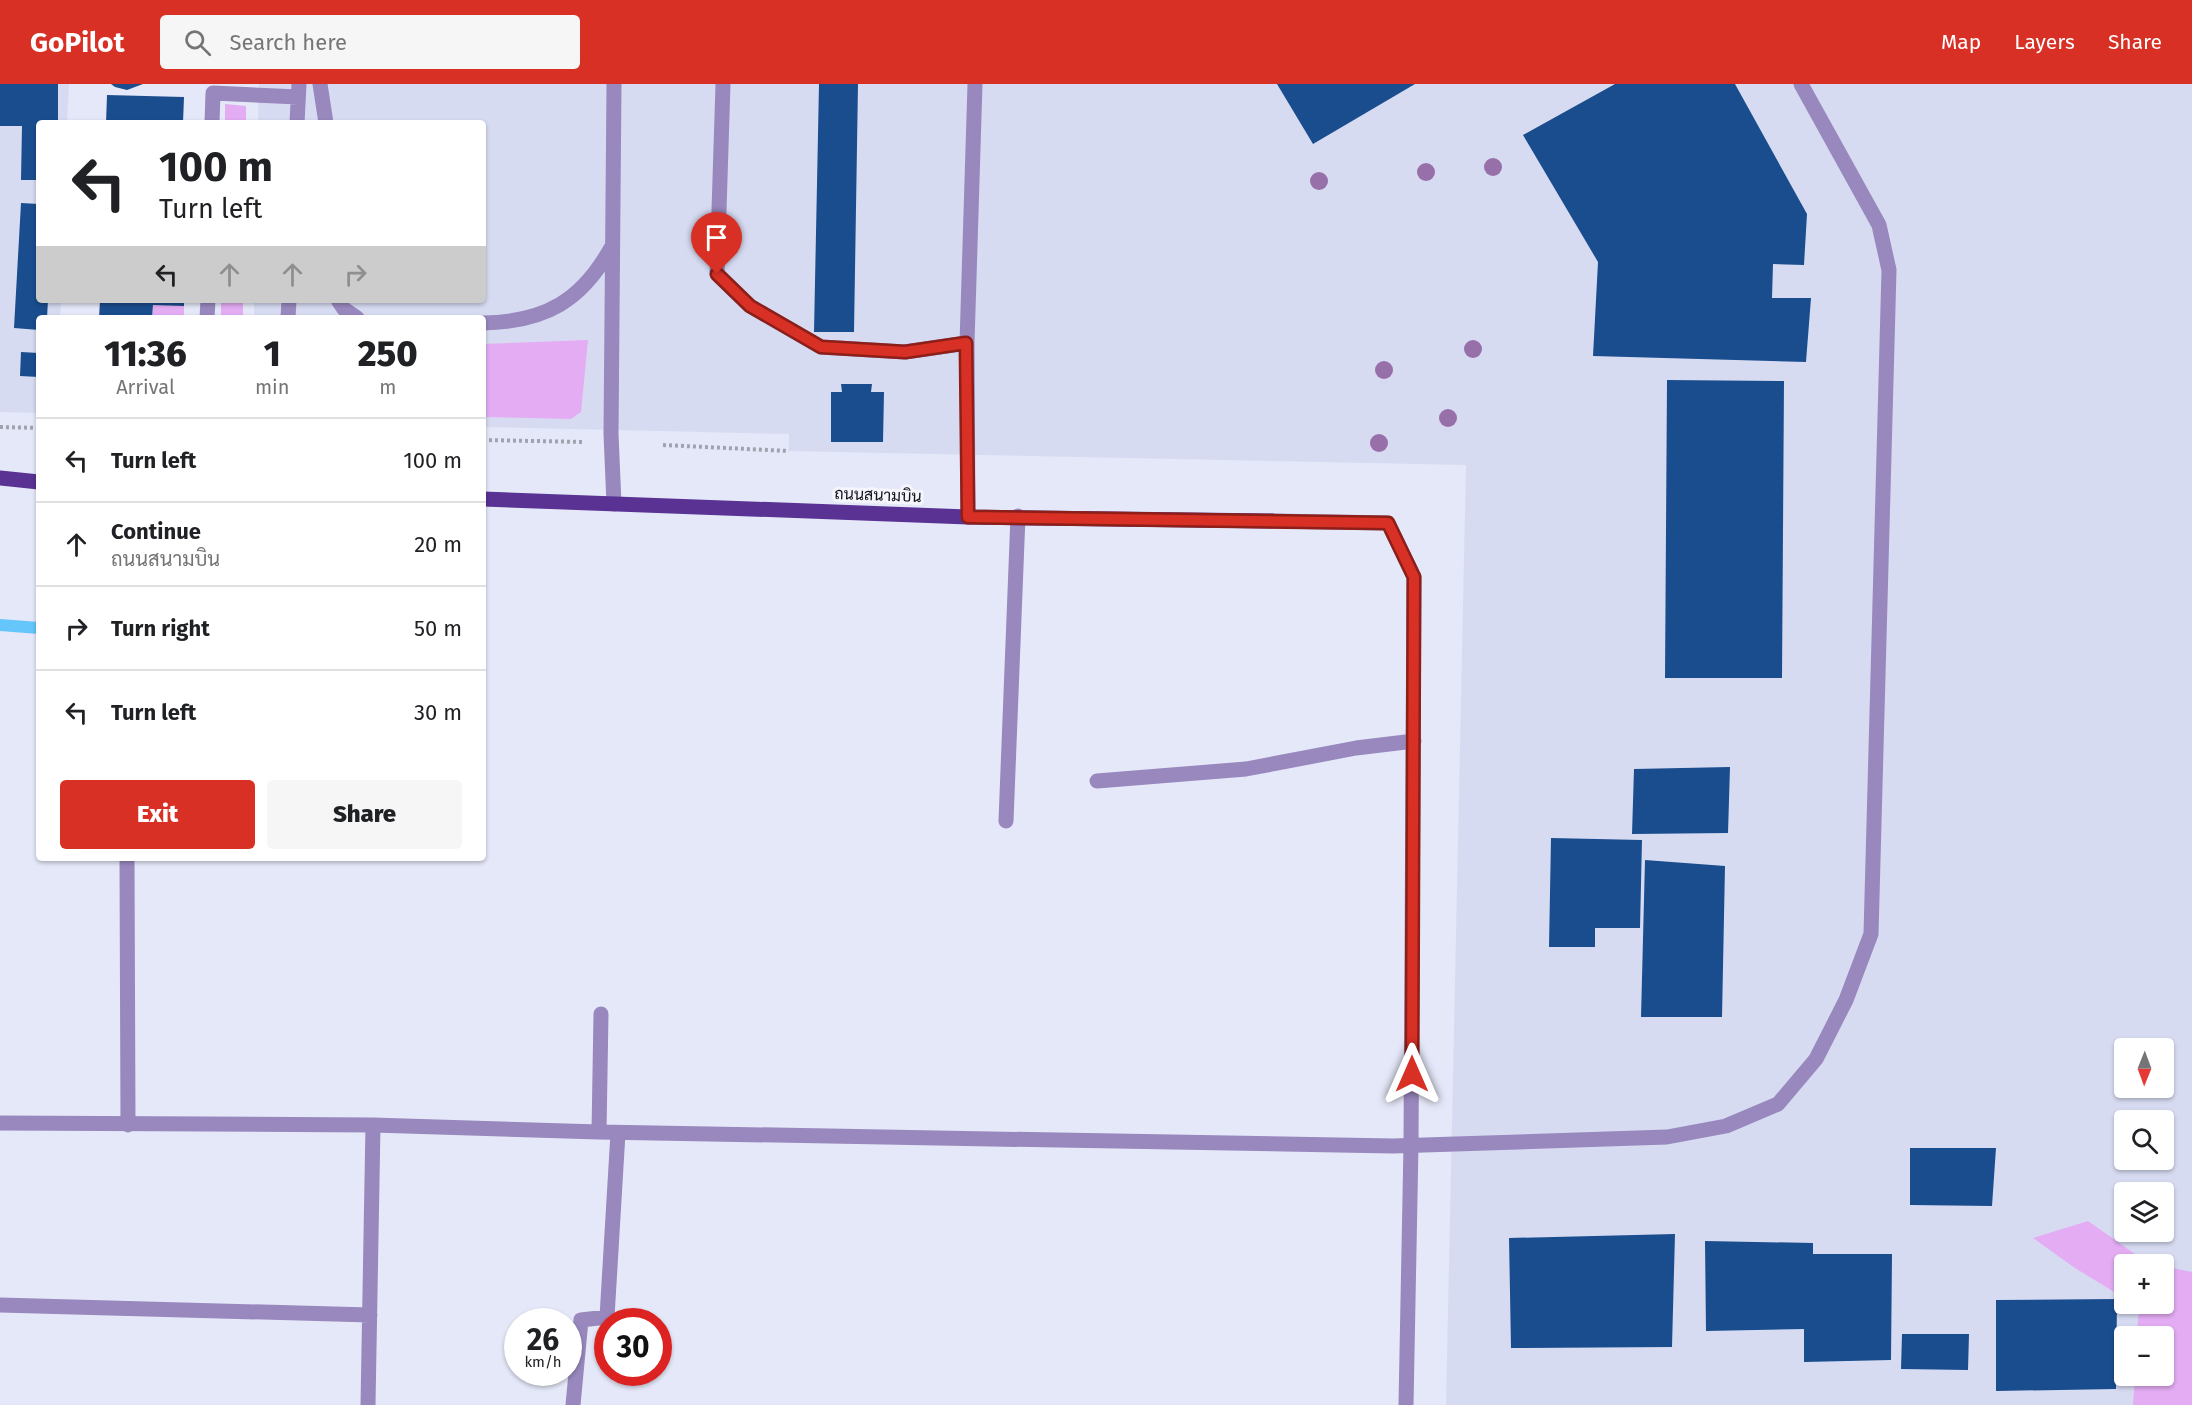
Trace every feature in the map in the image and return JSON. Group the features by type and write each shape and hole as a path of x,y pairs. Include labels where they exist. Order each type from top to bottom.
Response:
{"main road":[{"path":"5,481 36,482"},
{"name":"ถนนสนามบิน","path":"486,499 968,517 1272,521"}],"street":[{"path":"320,84 326,120"},
{"path":"614,84 611,434 614,504"},
{"path":"723,84 717,274 750,306 821,347 905,352 966,343"},
{"path":"968,517 966,343 975,84"},
{"path":"0,1122 128,1125 373,1125 618,1133 1411,1145 1667,1137 1726,1126 1778,1104 1816,1059 1846,1000 1871,934 1889,270 1879,225 1801,84"},
{"path":"212,120 213,93 298,91 297,120"},
{"path":"486,323 540,315 564,303 586,285 600,268 613,244"},
{"path":"340,303 353,315"},
{"path":"1006,821 1018,516"},
{"path":"1272,521 1388,523 1414,577 1411,1145 1406,1405"},
{"path":"1097,781 1246,769 1356,748 1414,741"},
{"path":"128,861 128,1125"},
{"path":"599,1132 601,1014"},
{"path":"368,1405 373,1125"},
{"path":"573,1405 580,1320 607,1317 618,1133"},
{"path":"0,1305 370,1315"}],"path":[{"path":"0,427 36,428"},
{"path":"486,440 589,442"},
{"path":"663,445 789,451"}],"shaded area":[{"path":"0,84 69,84 67,120 36,120 36,303 61,303 60,315 36,315 36,413 0,412"},
{"path":"259,84 2192,84 2192,1405 1446,1405 1466,465 789,451 789,434 486,427 486,315 254,315 254,303 486,303 486,120 258,120"},
{"path":"225,104 246,106 246,120 225,120"},
{"path":"184,303 184,315 152,315 153,305"},
{"path":"221,303 243,303 243,315 221,315"},
{"path":"588,340 581,412 571,419 486,417 486,344"},
{"path":"2088,1221 2114,1239 2114,1242 2118,1242 2135,1254 2114,1254 2114,1292 2033,1238"},
{"path":"2174,1268 2192,1272 2192,1405 2133,1405 2134,1386 2174,1386 2174,1326 2138,1326 2139,1314 2174,1314"}],"building":[{"path":"0,84 58,84 58,120 36,120 36,180 21,180 22,126 0,126"},
{"path":"111,84 143,84 127,90"},
{"path":"819,84 858,84 854,332 814,332"},
{"path":"1277,84 1415,84 1313,144"},
{"path":"1615,84 1735,84 1807,214 1804,265 1773,264 1772,298 1811,298 1806,362 1593,356 1598,262 1523,135"},
{"path":"107,95 184,97 183,120 106,120"},
{"path":"21,203 36,204 36,303 48,303 47,315 36,315 36,330 14,328"},
{"path":"100,303 184,303 184,306 153,305 152,315 99,315"},
{"path":"21,352 36,353 36,377 20,376"},
{"path":"1667,380 1784,381 1782,678 1665,678"},
{"path":"841,384 872,384 871,392 884,392 883,442 831,442 831,392 842,392"},
{"path":"1730,767 1728,833 1632,834 1634,769"},
{"path":"1551,838 1642,840 1640,928 1595,928 1595,947 1549,947"},
{"path":"1645,860 1725,866 1722,1017 1641,1017"},
{"path":"1910,1148 1996,1148 1992,1206 1910,1205"},
{"path":"1675,1234 1672,1347 1511,1348 1509,1238"},
{"path":"1705,1241 1813,1243 1813,1254 1892,1254 1891,1360 1804,1362 1804,1329 1706,1331"},
{"path":"2114,1299 2114,1314 2117,1314 2117,1326 2114,1326 2114,1386 2116,1389 1996,1391 1996,1300"},
{"path":"1902,1334 1969,1334 1968,1370 1901,1369"}],"waterway":[{"path":"0,625 36,628"}],"route":[{"path":"717,274 750,306 821,347 905,352 966,343 968,517 1388,523 1414,577 1412,1074"}]}
